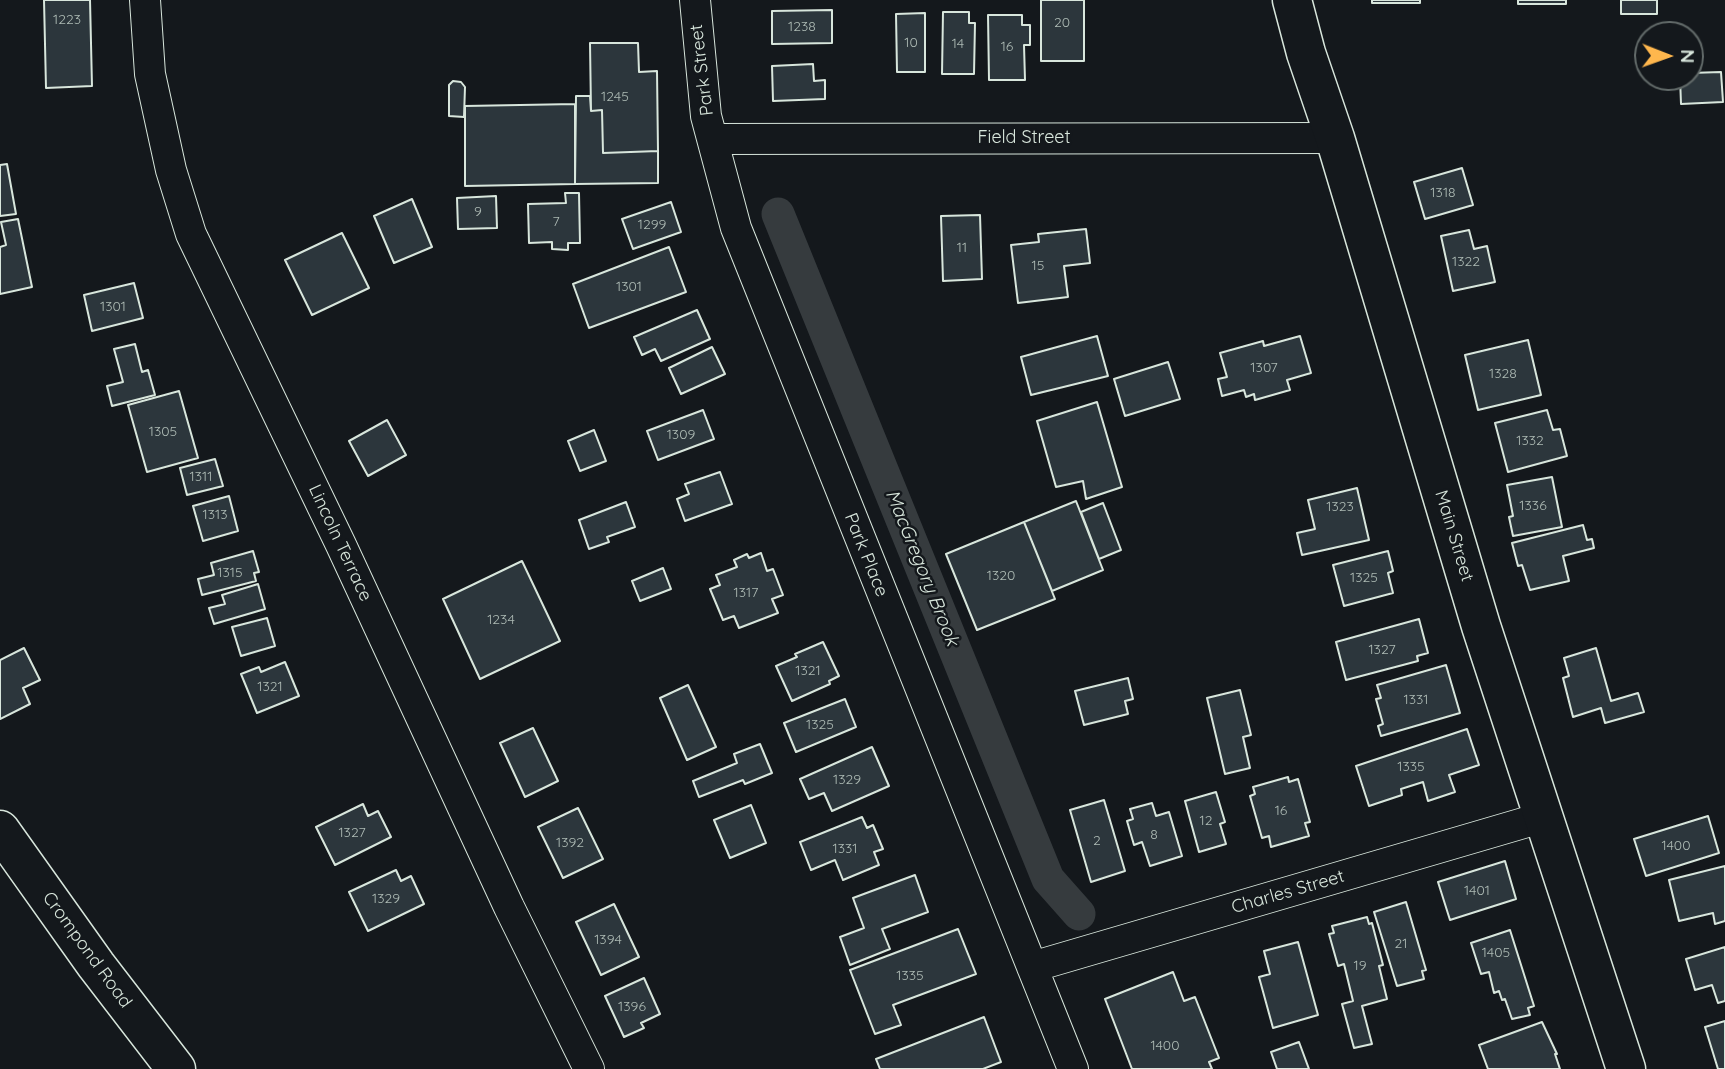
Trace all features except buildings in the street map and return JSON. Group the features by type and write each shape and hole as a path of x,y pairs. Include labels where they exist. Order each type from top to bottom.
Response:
{"main road":[{"name":"Main Street","path":"1292,0 1481,626 1626,1069"},
{"name":"Crompond Road","path":"0,830 96,965 176,1069"}],"street":[{"name":"Lincoln Terrace","path":"145,0 150,74 171,170 191,234 341,545 509,907 589,1069"},
{"name":"Park Street","path":"695,0 706,116 713,139"},
{"name":"Field Street","path":"713,139 1335,138"},
{"name":"Park Place","path":"713,139 736,228 1032,967"},
{"name":"Charles Street","path":"1032,967 1544,817"},
{"path":"1032,967 1073,1069"}],"waterway":[{"name":"MacGregory Brook","path":"778,214 1048,879 1079,914"}]}
